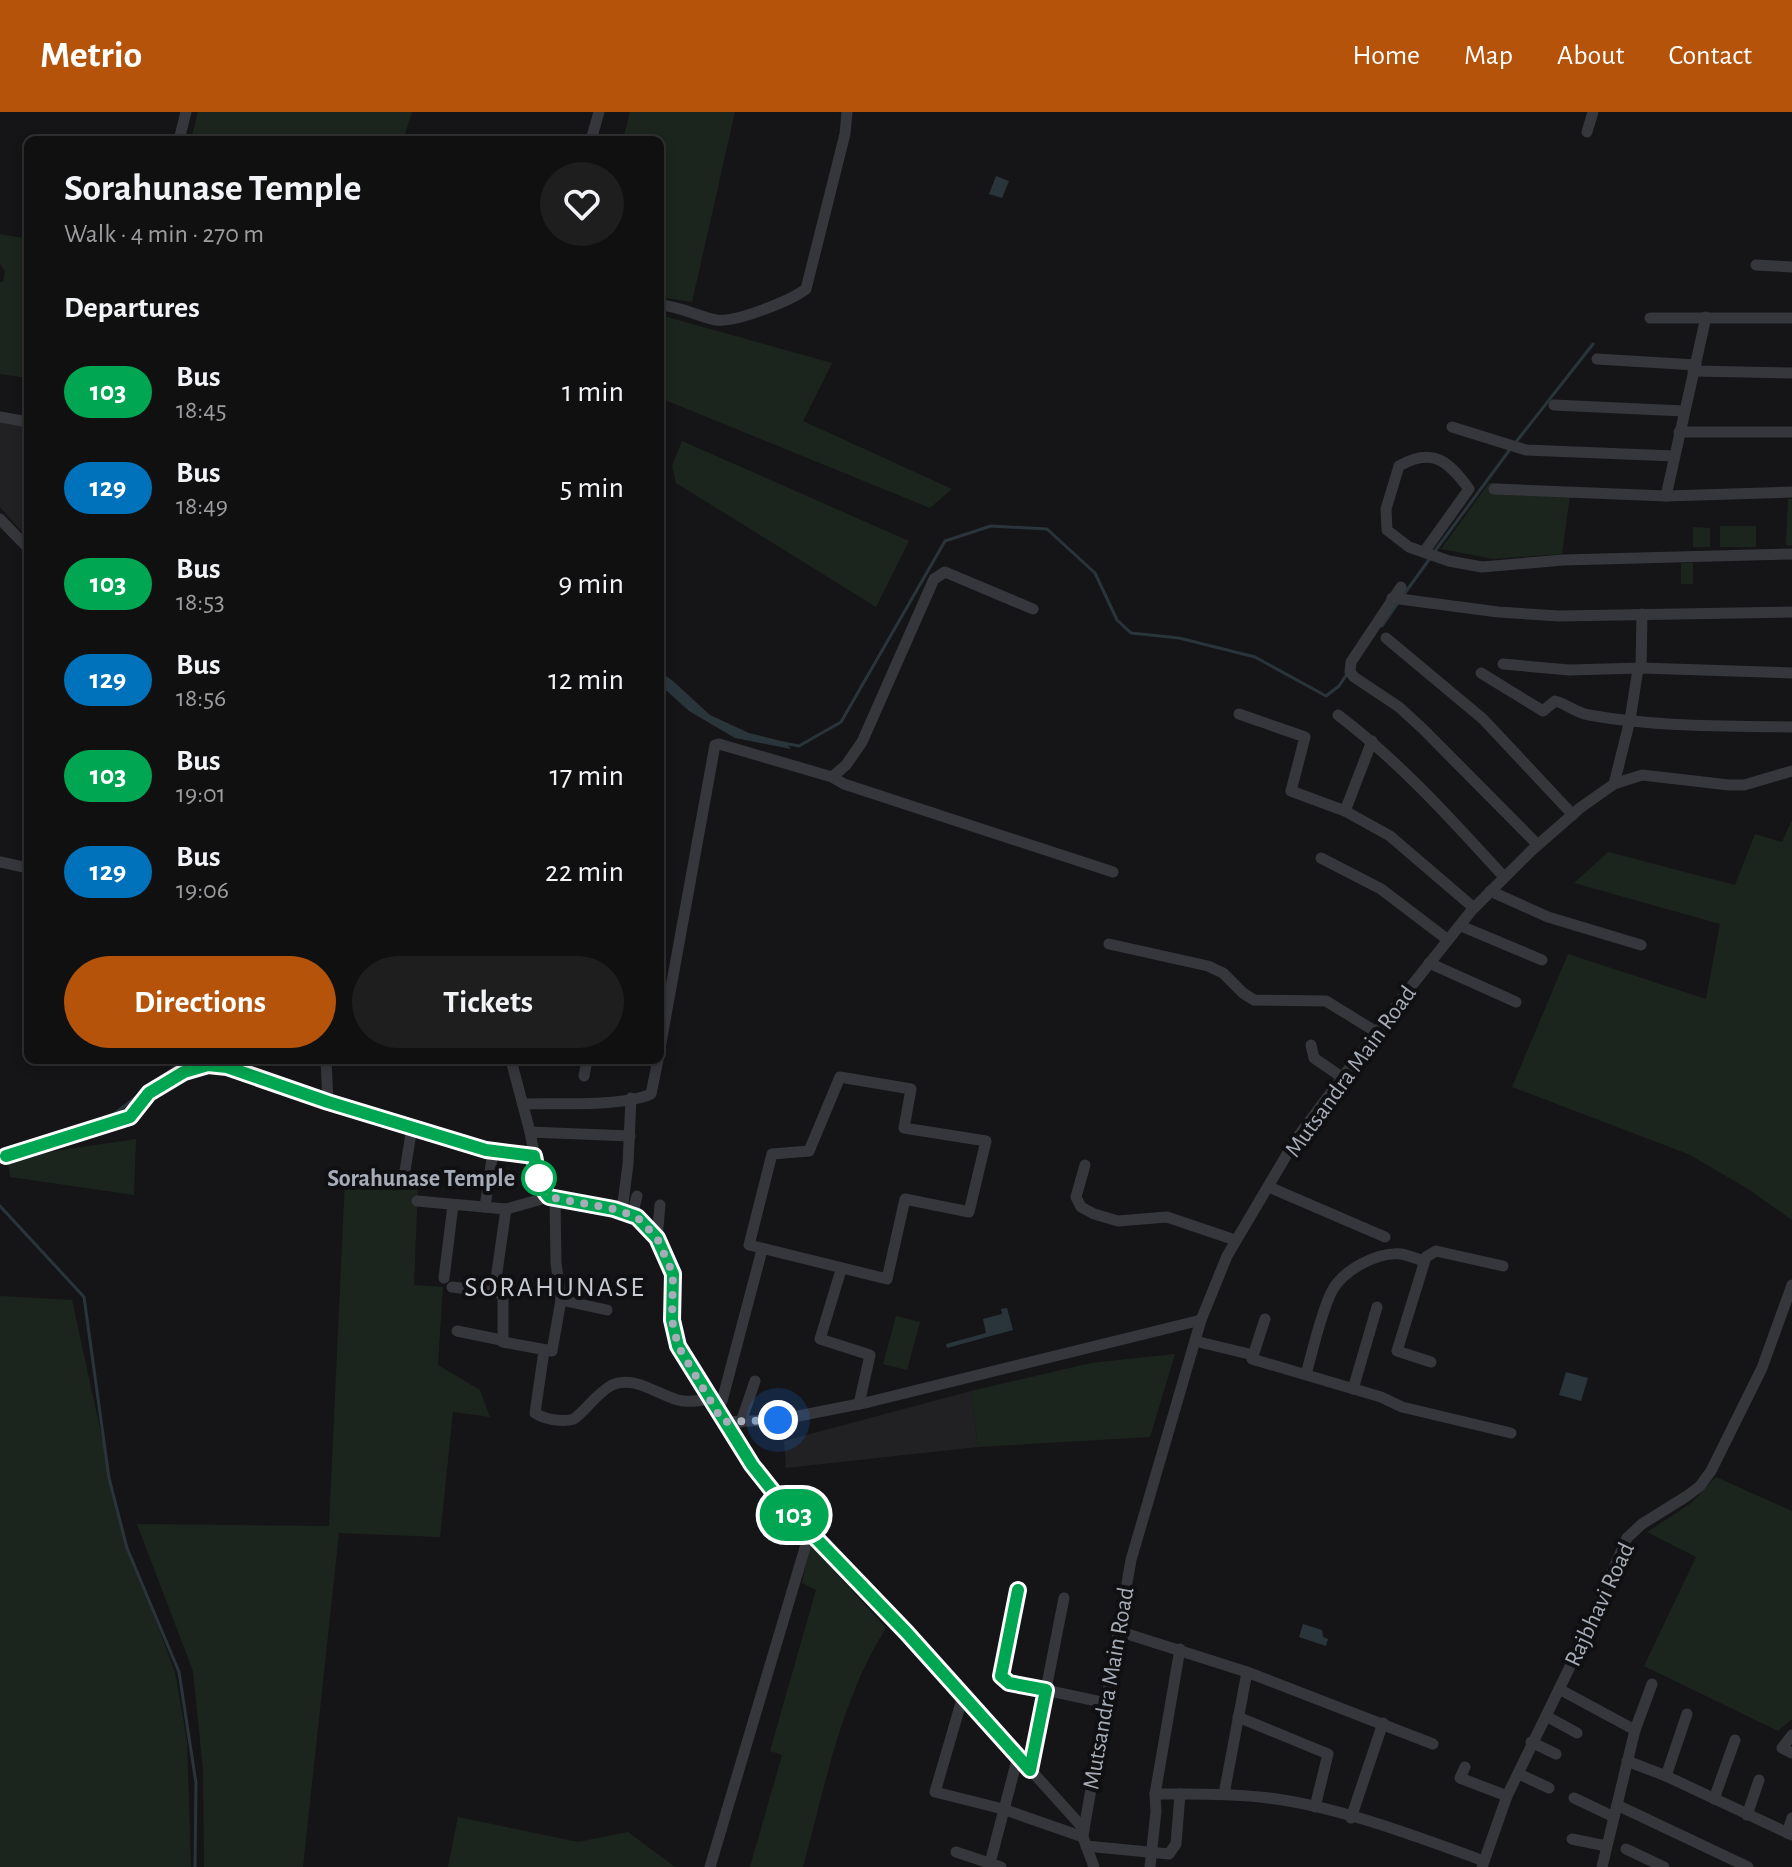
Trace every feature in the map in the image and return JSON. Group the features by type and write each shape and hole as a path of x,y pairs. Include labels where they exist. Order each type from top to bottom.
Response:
{"street":[{"path":"180,136 186,112"},
{"path":"592,136 599,112"},
{"path":"664,306 718,320 733,320 796,297 806,289 845,134 847,112"},
{"path":"1587,132 1593,112"},
{"path":"1756,265 1792,267"},
{"path":"1666,496 1706,317"},
{"path":"1650,318 1792,318"},
{"path":"1597,359 1792,373"},
{"path":"1554,405 1683,411"},
{"path":"0,417 24,421"},
{"path":"1452,427 1526,450 1674,456"},
{"path":"1679,432 1792,432"},
{"path":"1424,552 1469,489 1452,466 1432,456 1412,458 1399,466 1386,509 1387,530 1409,547 1449,561 1482,567 1563,560 1792,554"},
{"path":"1494,489 1666,496 1792,492"},
{"path":"0,519 24,544"},
{"path":"832,777 846,765 862,742 938,574 945,572 1033,609"},
{"path":"1401,587 1351,662 1350,672 1399,707 1423,729 1538,845"},
{"path":"1392,598 1498,612 1559,616 1792,612"},
{"path":"1614,784 1640,668 1642,614"},
{"path":"1386,638 1483,719 1573,815"},
{"path":"1503,664 1569,670 1640,668 1792,673"},
{"path":"1481,673 1543,711 1555,701 1584,715 1696,725 1792,727"},
{"path":"1239,714 1305,737 1291,791 1345,811 1390,836 1474,908"},
{"path":"1338,715 1372,741 1441,808 1504,877"},
{"path":"1345,811 1372,741"},
{"path":"664,1026 715,745 832,777 844,784 1113,872"},
{"name":"Mutsandra Main Road","path":"1084,1837 1131,1560 1201,1320 1235,1240 1296,1139 1474,908 1538,845 1614,784 1633,777 1656,775 1704,783 1744,785 1792,771"},
{"path":"1321,858 1381,889 1448,940"},
{"path":"0,862 24,867"},
{"path":"1490,891 1548,917 1641,945"},
{"path":"1461,926 1542,960"},
{"path":"1109,944 1208,966 1223,973 1254,1000 1326,1001 1378,1033"},
{"path":"1429,963 1516,1002"},
{"path":"1311,1045 1314,1058 1343,1078"},
{"path":"326,1064 328,1102"},
{"path":"512,1064 545,1193 552,1198 637,1217 657,1238 673,1274 674,1335 688,1365 723,1422 766,1484 1030,1770 1084,1837 1094,1867"},
{"path":"584,1076 586,1064"},
{"path":"523,1104 631,1098 651,1094 657,1064"},
{"path":"6,1156 130,1117 149,1093 199,1066 227,1067 328,1102 493,1151 534,1156"},
{"path":"840,1077 911,1089 904,1128 986,1141 969,1212 905,1199 887,1279 762,1250 749,1245 772,1154 809,1151 840,1077"},
{"path":"627,1213 631,1098"},
{"path":"404,1177 412,1127"},
{"path":"530,1132 630,1136"},
{"path":"485,1207 493,1151"},
{"path":"1085,1165 1076,1197 1081,1207 1094,1214 1118,1221 1167,1217 1235,1240"},
{"path":"1269,1187 1385,1237"},
{"path":"627,1213 637,1196"},
{"path":"417,1201 506,1209 552,1198"},
{"path":"457,1331 550,1352 554,1347 561,1300 552,1198"},
{"path":"453,1205 445,1249 448,1282 502,1294 501,1340"},
{"path":"657,1238 660,1205"},
{"path":"495,1286 506,1209"},
{"path":"544,1351 535,1413 542,1417 574,1419 613,1385 623,1383 647,1387 677,1400 712,1404 722,1401 762,1250"},
{"path":"1431,1362 1397,1351 1424,1261 1436,1251 1503,1266"},
{"path":"1306,1374 1332,1291 1341,1279 1355,1268 1386,1254 1402,1254 1424,1261"},
{"path":"841,1270 820,1339 870,1355 859,1404"},
{"name":"Rajbhavi Road","path":"1483,1864 1507,1796 1627,1538 1642,1524 1694,1491 1711,1471 1762,1368 1792,1285"},
{"path":"561,1300 607,1310"},
{"path":"1353,1389 1377,1307"},
{"path":"1265,1319 1252,1359 1402,1407 1511,1433"},
{"path":"723,1422 778,1420 859,1404 1201,1320"},
{"path":"1195,1341 1253,1355"},
{"path":"741,1422 755,1381"},
{"path":"710,1867 810,1531"},
{"path":"1018,1590 1001,1676 1009,1683 1106,1703"},
{"path":"1030,1770 1064,1598"},
{"path":"1118,1631 1247,1672 1433,1744"},
{"path":"1150,1861 1155,1794 1180,1649"},
{"path":"1224,1794 1247,1672"},
{"path":"1602,1867 1635,1730 1652,1684"},
{"path":"1559,1689 1635,1730"},
{"path":"963,1696 935,1792 1003,1809 1150,1861 1169,1854 1176,1844 1180,1794"},
{"path":"1666,1776 1687,1714"},
{"path":"1546,1716 1577,1733"},
{"path":"1238,1717 1328,1754 1315,1807"},
{"path":"1351,1818 1383,1723"},
{"path":"1792,1735 1782,1748 1792,1753"},
{"path":"1714,1799 1735,1740"},
{"path":"1531,1742 1556,1754"},
{"path":"956,1852 993,1866 1003,1809 1018,1756"},
{"path":"1627,1761 1789,1834 1792,1818"},
{"path":"1465,1767 1460,1778 1507,1796"},
{"path":"1519,1774 1549,1788"},
{"path":"1747,1815 1759,1780"},
{"path":"1155,1794 1262,1797 1315,1807 1483,1864"},
{"path":"1574,1798 1616,1811 1748,1867"},
{"path":"1572,1839 1606,1846"},
{"path":"1626,1849 1664,1867"}],"shaded area":[{"path":"198,112 412,112 404,136 192,136"},
{"path":"630,112 735,112 692,302 664,298 664,136 624,136"},
{"path":"996,176 1009,181 1002,198 989,194"},
{"path":"0,234 24,238 24,377 0,374 0,282 3,282 5,271 0,264"},
{"path":"664,316 832,363 803,421 952,489 930,508 664,400"},
{"path":"0,421 24,425 24,534 0,507"},
{"path":"682,441 909,541 876,607 676,483 672,466"},
{"path":"1489,483 1571,488 1562,554 1493,559 1441,549"},
{"path":"1788,499 1792,499 1792,546 1786,545"},
{"path":"1720,526 1756,526 1756,547 1720,547"},
{"path":"1693,527 1710,528 1710,547 1693,547"},
{"path":"1681,563 1693,563 1693,584 1681,584"},
{"path":"664,675 710,715 749,733 785,742 791,749 735,738 689,711 664,690"},
{"path":"1792,820 1792,1220 1748,1189 1688,1154 1512,1087 1568,954 1706,999 1720,924 1574,883 1608,852 1735,885 1755,834 1782,842"},
{"path":"136,1139 134,1195 10,1177 8,1158"},
{"path":"345,1180 418,1186 414,1285 443,1287 438,1365 480,1390 490,1417 453,1412 440,1537 339,1533 303,1867 204,1867 203,1770 193,1671 137,1524 329,1526"},
{"path":"0,1296 72,1300 122,1530 175,1672 187,1741 191,1867 0,1867"},
{"path":"1007,1308 1013,1330 947,1348 946,1344 986,1333 983,1319 1002,1314 1001,1309"},
{"path":"896,1316 920,1322 907,1370 883,1364"},
{"path":"1175,1354 1150,1437 978,1447 971,1391 1091,1363"},
{"path":"1566,1372 1588,1378 1581,1401 1559,1395"},
{"path":"971,1391 978,1447 786,1468 784,1441"},
{"path":"1716,1477 1792,1511 1792,1719 1778,1731 1644,1666 1696,1557 1647,1532 1690,1504"},
{"path":"810,1544 886,1628 870,1655 846,1713 803,1867 750,1867 782,1755 770,1751 816,1590 802,1583"},
{"path":"1303,1624 1322,1630 1323,1637 1328,1639 1326,1646 1299,1637"},
{"path":"458,1817 578,1842 628,1832 675,1867 448,1867"}],"waterway":[{"path":"1516,442 1593,344"},
{"path":"1435,551 1511,448"},
{"path":"783,743 799,746 841,722 945,541 991,526 1047,529 1095,573 1117,620 1131,633 1179,638 1255,657 1326,696 1339,686 1347,674"},
{"path":"1402,597 1431,557"},
{"path":"1382,626 1398,603"},
{"path":"62,1133 114,1114 179,1064"},
{"path":"0,1206 84,1297 109,1478 127,1548 179,1672 196,1783 195,1867"}],"bus line":[{"name":"103","path":"6,1156 130,1117 149,1093 184,1072 213,1065 486,1150 534,1156 539,1178 549,1197 614,1209 637,1217 657,1238 673,1274 672,1320 678,1346 752,1465 783,1504 906,1632 1030,1770 1046,1690 1009,1683 1001,1676 1018,1590"}],"place":[{"name":"Sorahunase Temple","path":"539,1178"}],"district":[{"name":"SORAHUNASE","path":"555,1286"}],"route":[{"path":"539,1178 549,1197 614,1209 637,1217 657,1238 673,1274 672,1320 678,1346 723,1422 778,1420"}]}
